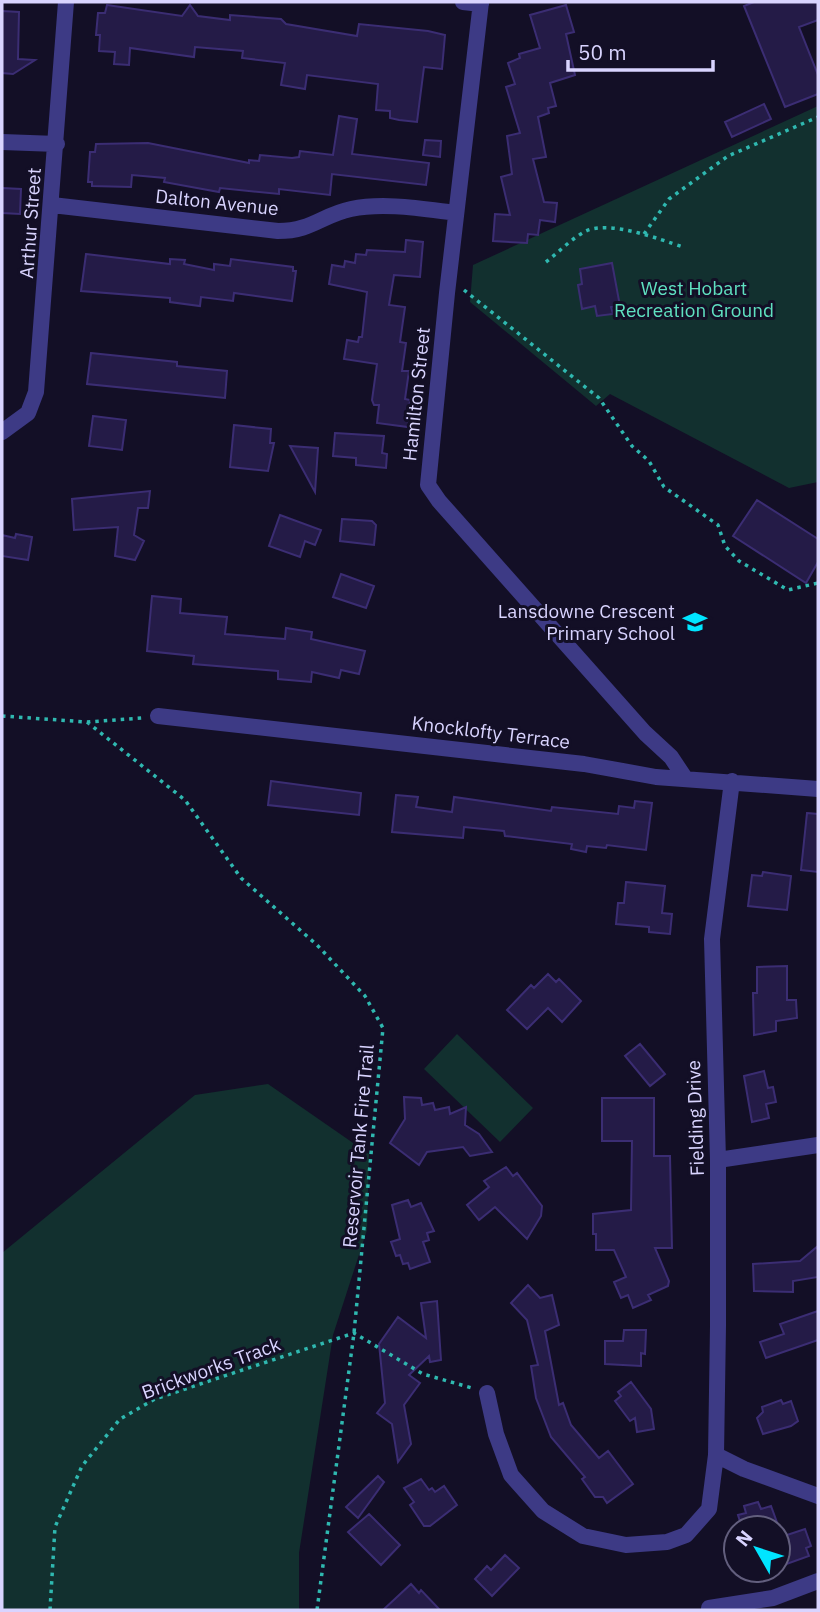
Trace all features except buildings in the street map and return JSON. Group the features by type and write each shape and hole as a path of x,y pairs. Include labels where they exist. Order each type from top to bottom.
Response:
{"street":[{"name":"Arthur Street","path":"2,432 28,413 36,392 66,2"},
{"path":"463,2 481,3"},
{"name":"Hamilton Street","path":"481,3 428,485 520,595 645,733 671,757 685,778"},
{"path":"2,142 57,144"},
{"name":"Dalton Avenue","path":"52,205 278,230 299,230 349,209 373,206 456,213"},
{"name":"Knocklofty Terrace","path":"158,716 483,752 685,778 818,789"},
{"name":"Fielding Drive","path":"487,1393 496,1434 511,1475 543,1511 583,1536 603,1542 648,1545 686,1535 709,1509 716,1455 719,1160 712,939 733,781"},
{"path":"719,1160 818,1145"},
{"path":"716,1455 744,1469 818,1496"},
{"path":"709,1608 773,1598 818,1581"}],"path":[{"path":"644,234 669,199 728,156 818,117"},
{"path":"546,262 584,232 597,228 644,234 683,247"},
{"path":"457,286 599,398 632,446 649,461 664,487 718,525 725,546 739,561 788,590 818,583"},
{"path":"2,716 87,722 158,716"},
{"name":"Reservoir Tank Fire Trail","path":"87,722 185,800 241,878 317,945 365,996 383,1028 354,1333 317,1610"},
{"path":"354,1333 423,1374 487,1393"},
{"name":"Brickworks Track","path":"50,1610 55,1527 82,1466 120,1419 155,1399 354,1333"}],"green space":[{"name":"West Hobart Recreation Ground","path":"818,106 818,482 789,488 610,394 596,406 470,302 473,265"},
{"path":"457,1034 533,1108 500,1142 424,1069"},
{"path":"268,1084 369,1154 367,1230 333,1335 299,1553 299,1610 2,1610 2,1253 195,1095"}],"place":[{"name":"Lansdowne Crescent Primary School","path":"695,622"}]}
